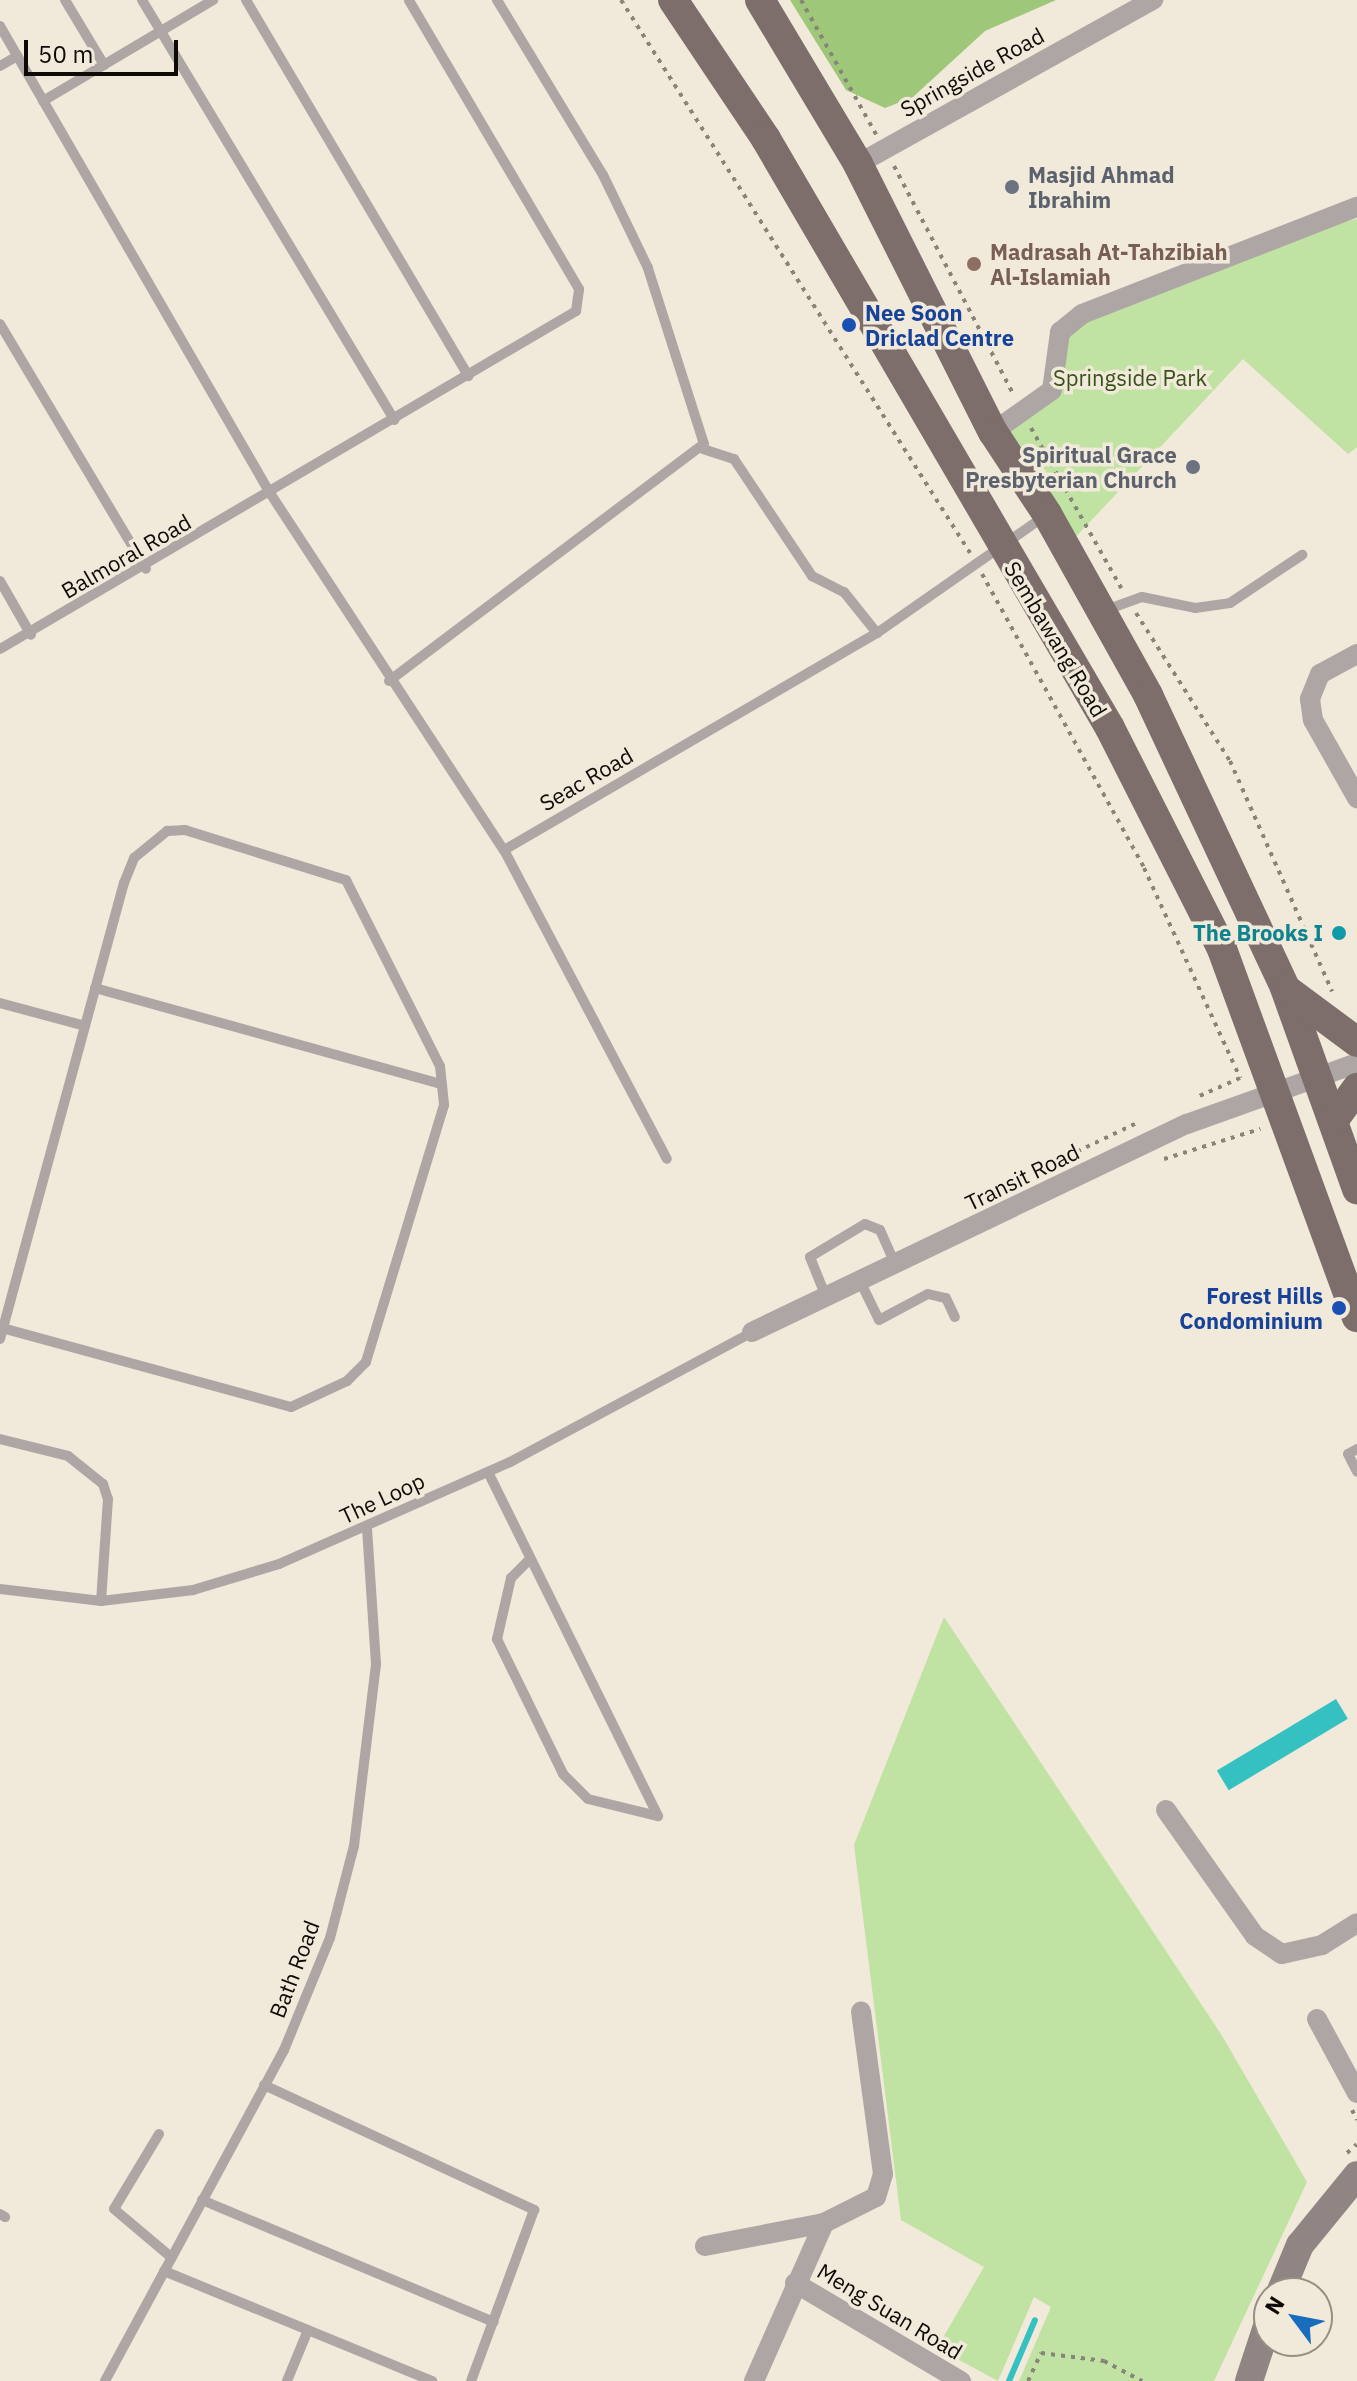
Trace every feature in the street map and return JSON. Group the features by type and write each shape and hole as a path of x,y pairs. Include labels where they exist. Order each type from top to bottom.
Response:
{"main road":[{"path":"760,0 858,164 993,432 1047,514 1101,612 1285,988 1357,1189"},
{"name":"Sembawang Road","path":"684,7 766,139 989,557 1110,728 1222,949 1276,1087 1357,1317"},
{"path":"1285,988 1357,1042"},
{"path":"1333,1121 1357,1088"},
{"path":"1287,2277 1300,2245 1357,2175"},
{"path":"1249,2381 1257,2357"}],"street":[{"name":"Springside Road","path":"858,164 1153,0"},
{"path":"993,432 1052,390 1060,332 1082,314 1357,207"},
{"path":"1357,654 1320,674 1310,699 1313,720 1357,798"},
{"name":"Transit Road","path":"752,1332 1276,1087 1357,1063"},
{"path":"1166,1810 1255,1936 1282,1954 1322,1945 1357,1923"},
{"path":"705,2246 824,2223 876,2197 883,2174 861,2011"},
{"path":"1317,2019 1357,2093"},
{"name":"Meng Suan Road","path":"754,2381 824,2223"},
{"name":"Meng Suan Road","path":"795,2283 961,2381"}],"lane":[{"path":"65,0 104,65"},
{"path":"142,0 394,420"},
{"path":"43,101 213,0"},
{"path":"246,0 468,376"},
{"name":"Balmoral Road","path":"0,649 31,635 146,569 576,311 581,299 409,0"},
{"path":"497,0 603,175 648,268 703,449"},
{"path":"0,26 270,493 389,681 504,850 667,1159"},
{"path":"0,66 17,56"},
{"path":"0,324 146,569"},
{"path":"703,449 734,459 812,576 844,592 877,633"},
{"path":"389,681 703,449"},
{"name":"Seac Road","path":"504,850 877,633 1047,514"},
{"path":"1101,612 1129,602 1168,600 1195,608 1230,603 1302,555"},
{"path":"0,581 31,635"},
{"path":"167,831 325,868 358,894 442,1084 443,1120 379,1337 366,1362 324,1394 291,1407 261,1404 1,1334 85,1026 134,858 167,831"},
{"path":"95,988 442,1084"},
{"path":"0,1003 85,1026"},
{"path":"826,1297 810,1257 865,1224 880,1230 895,1264"},
{"path":"860,1281 879,1320 928,1294 946,1298 955,1317"},
{"name":"The Loop","path":"0,1589 101,1601 193,1590 367,1528 488,1472 752,1332"},
{"path":"0,1439 68,1456 103,1484 108,1499 101,1601"},
{"path":"1357,1449 1348,1454 1357,1472"},
{"path":"488,1472 658,1816 588,1799 563,1774 497,1639 511,1578 530,1559"},
{"name":"Bath Road","path":"105,2381 264,2085 330,1938 354,1846 376,1664 367,1528"},
{"path":"264,2085 531,2206 534,2217 471,2381"},
{"path":"159,2134 114,2209 171,2257"},
{"path":"202,2200 494,2322"},
{"path":"164,2271 432,2381"},
{"path":"287,2381 308,2330"}],"path":[{"path":"621,0 989,557 1144,868 1240,1078"},
{"path":"801,0 885,149 1022,412 1129,602 1230,761 1336,999"},
{"path":"1028,2381 1041,2353 1104,2361 1142,2381"}],"green space":[{"path":"790,0 1056,0 985,31 913,97 885,108 846,90"},
{"name":"Springside Park","path":"1357,219 1357,447 1348,454 1243,359 1071,542 993,432 1061,391 1060,332 1312,228"},
{"path":"944,1617 1221,2034 1307,2182 1263,2277 1253,2277 1253,2298 1214,2381 1019,2381 1051,2307 1034,2297 998,2381 937,2348 984,2267 901,2220 854,1845"}],"water":[{"path":"1336,1699 1348,1719 1229,1790 1217,1771"}],"waterway":[{"path":"1009,2381 1035,2320"}],"place":[{"name":"Masjid Ahmad Ibrahim","path":"1012,187"},
{"name":"Madrasah At-Tahzibiah Al-Islamiah","path":"974,264"},
{"name":"Nee Soon Driclad Centre","path":"849,325"},
{"name":"Spiritual Grace Presbyterian Church","path":"1193,467"},
{"name":"The Brooks I","path":"1339,933"},
{"name":"Forest Hills Condominium","path":"1339,1308"}]}
